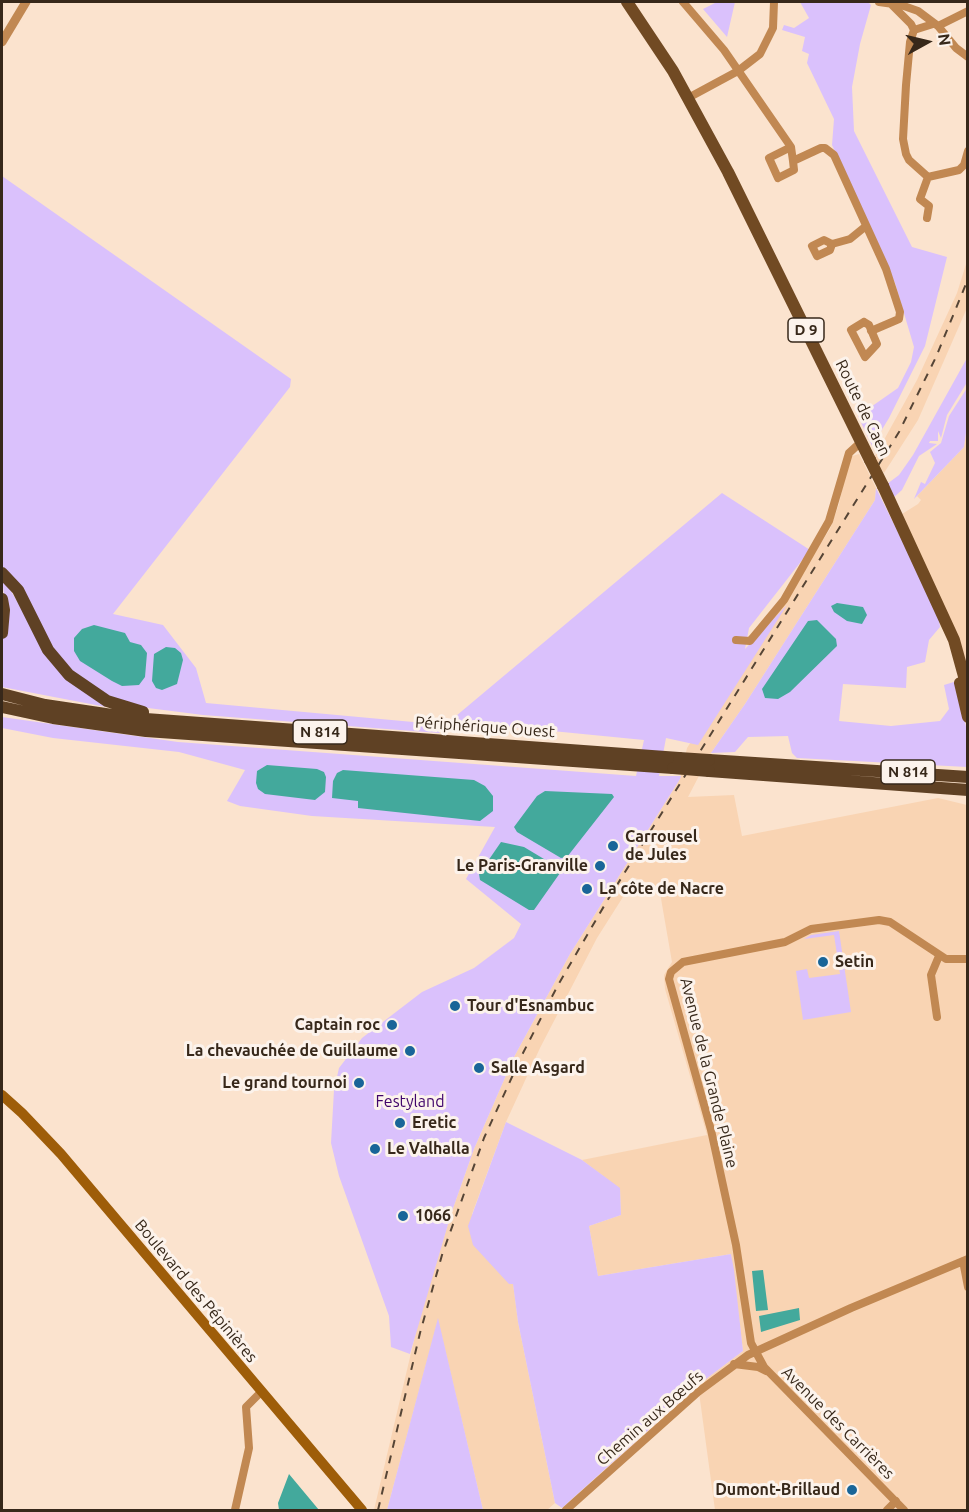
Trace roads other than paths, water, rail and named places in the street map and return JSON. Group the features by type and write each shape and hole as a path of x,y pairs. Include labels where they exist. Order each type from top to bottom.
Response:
{"highway":[{"path":"2,573 18,590 38,632 55,659 90,691 107,701 136,711 228,726"},
{"path":"2,598 4,610 2,633"},
{"name":"Périphérique Ouest","path":"2,694 87,712 639,760"},
{"name":"Périphérique Ouest","path":"2,707 63,719 146,731 654,761 968,790"},
{"name":"Périphérique Ouest","path":"709,766 968,777"}],"main road":[{"name":"D 9","path":"627,2 691,96"},
{"name":"Route de Caen","path":"691,96 883,486 949,631 966,690 968,717"},
{"name":"Route de Caen","path":"949,631 966,690"},
{"name":"Boulevard des Pépinières","path":"2,1095 61,1154 362,1510"}],"street":[{"path":"2,42 26,2"},
{"path":"683,2 716,39 791,147 794,170 778,178 769,158 791,147"},
{"path":"691,96 754,60 765,47 773,28 774,2"},
{"path":"879,2 889,2 918,11 936,25 956,48 968,57"},
{"path":"889,2 914,30 910,42 903,139 909,160 928,177"},
{"path":"914,30 936,25 968,11"},
{"path":"793,161 820,148 829,150 886,269 900,312 899,319 871,331"},
{"path":"928,177 959,170 964,165 968,151"},
{"path":"927,218 929,206 920,199 928,177"},
{"path":"832,244 850,239 866,226"},
{"path":"736,640 750,641 784,600 829,521 849,453 861,442"},
{"name":"Avenue de la Grande Plaine","path":"756,1351 749,1339 736,1245 711,1130 670,986 671,972 683,962 785,942 805,931 879,920 890,922 939,956 951,961 968,959"},
{"path":"937,1017 931,975 939,956"},
{"path":"965,1260 968,1287"},
{"name":"Chemin aux Bœufs","path":"566,1510 692,1397 734,1364 756,1351 851,1308 965,1260"},
{"name":"Avenue des Carrières","path":"756,1351 770,1373 904,1510"},
{"path":"734,1364 758,1367 770,1373"},
{"path":"235,1510 249,1448 246,1407 261,1392"},
{"path":"887,1510 896,1501"}],"water":[{"path":"837,603 863,607 867,615 862,624 847,621 834,612 831,606"},
{"path":"817,620 836,639 837,646 790,692 778,699 765,698 762,689 808,621"},
{"path":"94,625 125,633 130,642 141,645 147,653 145,677 139,685 122,686 80,661 74,651 74,638 82,629"},
{"path":"166,647 175,648 181,653 183,660 177,684 162,690 156,688 152,681 154,654"},
{"path":"267,765 317,769 324,772 325,792 315,800 265,794 258,789 256,783 257,771"},
{"path":"343,770 474,780 485,786 493,796 493,811 480,821 358,808 358,801 332,798 333,781 337,773"},
{"path":"545,791 612,794 614,797 567,857 561,858 517,832 514,827 537,796"},
{"path":"501,842 524,847 559,868 560,873 534,910 529,910 480,880 479,874"},
{"path":"763,1270 768,1310 756,1311 752,1271"},
{"path":"799,1308 800,1320 761,1332 759,1316"},
{"path":"289,1474 319,1510 279,1510 278,1503"}],"railway":[{"path":"378,1510 420,1333 442,1255 484,1138 523,1053 558,985 607,901 899,432 936,357 968,279"}],"place":[{"name":"Carrousel de Jules","path":"613,846"},
{"name":"Le Paris-Granville","path":"600,866"},
{"name":"La côte de Nacre","path":"587,889"},
{"name":"Setin","path":"823,962"},
{"name":"Tour d'Esnambuc","path":"455,1006"},
{"name":"Captain roc","path":"392,1025"},
{"name":"La chevauchée de Guillaume","path":"410,1051"},
{"name":"Salle Asgard","path":"479,1068"},
{"name":"Le grand tournoi","path":"359,1083"},
{"name":"Eretic","path":"400,1123"},
{"name":"Le Valhalla","path":"375,1149"},
{"name":"1066","path":"403,1216"},
{"name":"Dumont-Brillaud","path":"852,1490"}],"park label":[{"name":"Festyland","path":"410,1102"}]}
